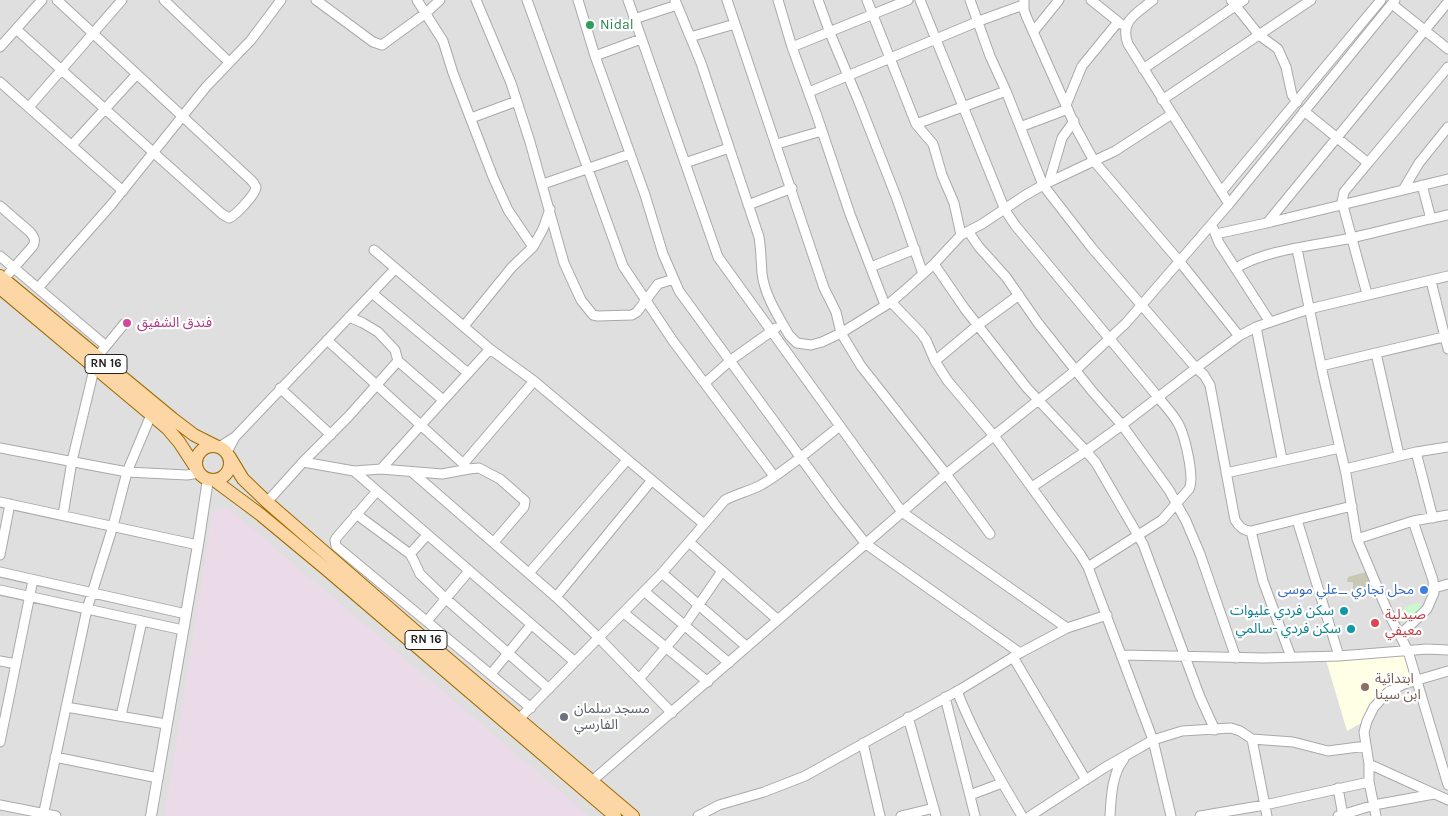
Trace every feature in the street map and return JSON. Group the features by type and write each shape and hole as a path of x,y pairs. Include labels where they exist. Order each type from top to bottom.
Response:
{"main road":[{"name":"RN 16","path":"2,281 95,362 174,436 204,475 242,500 515,724 592,781 633,816"},
{"name":"RN 16","path":"95,362 194,435 223,450 243,479 267,502 372,594 614,816"},
{"path":"205,447 223,450 230,464 229,470 220,478 204,475 195,462 200,451 205,447"}],"street":[{"path":"0,47 42,0"},
{"path":"16,29 222,214 229,218 234,216 253,194 256,188 252,180 57,0"},
{"path":"29,107 122,0"},
{"path":"164,0 229,62"},
{"path":"38,288 123,191 182,116 229,62 251,40 282,0"},
{"path":"316,0 379,45 387,42 440,0"},
{"path":"417,0 443,41 453,73 493,177 508,210 532,247"},
{"path":"476,0 517,101 550,208 564,263 586,308 593,315 598,316 632,315 646,301 658,284 674,279"},
{"path":"527,0 589,169 618,257 646,301 774,476"},
{"path":"578,0 595,56 645,196 663,254 679,291 866,544 1017,655 1086,780"},
{"path":"628,0 718,257 902,512 1068,628"},
{"path":"727,0 792,188 824,288 836,312 841,333 861,366 946,474 990,534"},
{"path":"778,0 792,48 809,92 850,214 888,303 920,332 926,340 935,362 1032,487 1088,567 1123,655 1153,740 1171,816"},
{"path":"818,0 916,248 923,274"},
{"path":"867,0 916,124 933,144 942,175 954,202 964,233 1006,277 1038,323 1092,392 1122,425 1170,490 1200,554 1236,658"},
{"path":"792,48 908,0"},
{"path":"920,0 1005,210 1015,225 1158,397 1178,424 1182,433 1192,473 1192,484 1162,520 1088,567"},
{"path":"970,0 979,21 982,36 1046,184 1092,248 1210,384 1235,520 1242,529 1251,532 1352,506"},
{"path":"1034,31 1059,0"},
{"path":"1092,0 1122,24 1128,44 1229,204"},
{"path":"1020,127 1067,107 1082,66 1122,24 1129,21 1153,0"},
{"path":"1143,69 1234,3 1244,0"},
{"path":"1162,100 1311,0"},
{"path":"1221,192 1381,0"},
{"path":"809,92 1024,2 1034,31 1067,107 1094,162 1180,262 1239,336"},
{"path":"592,781 946,474 1040,401 1110,339 1143,306 1229,204 1393,2 1448,49"},
{"path":"1267,223 1448,2"},
{"path":"634,19 676,3 702,63 759,237 765,286 782,323 793,340 802,345 822,342 841,333 888,303 934,264 964,233 982,224 1046,184 1115,151 1172,114"},
{"path":"1234,3 1259,35 1278,49 1286,67 1292,95 1297,102"},
{"path":"690,37 736,24"},
{"path":"595,56 641,39"},
{"path":"1366,294 1343,204 1344,192 1448,67"},
{"path":"72,145 137,74"},
{"path":"0,82 123,191"},
{"path":"916,124 1006,91"},
{"path":"471,118 517,101"},
{"path":"1304,111 1368,163"},
{"path":"1046,184 1062,138 1074,122"},
{"path":"777,144 822,131"},
{"path":"1403,190 1419,163 1446,131"},
{"path":"685,163 729,148"},
{"path":"543,184 630,154"},
{"path":"1216,234 1448,179"},
{"path":"1422,185 1431,219"},
{"path":"748,205 792,188"},
{"path":"0,206 30,232 34,238 33,246 2,281"},
{"path":"464,326 512,267 532,247 543,229 550,208"},
{"path":"1236,268 1247,261 1263,256 1448,215"},
{"path":"1211,225 1219,243 1270,322"},
{"path":"871,267 916,248"},
{"path":"1297,249 1345,469 1357,539 1387,610 1408,651 1448,785"},
{"path":"374,250 490,349 534,381 704,524"},
{"path":"0,256 106,346"},
{"path":"934,264 1027,388 1086,451 1108,482 1138,535 1200,698 1215,730"},
{"path":"223,450 395,269"},
{"path":"1032,487 1122,425 1239,336 1309,308 1448,276"},
{"path":"1430,281 1447,337 1448,349"},
{"path":"372,293 468,373"},
{"path":"935,362 978,325 1019,295"},
{"path":"348,318 363,322 378,332 395,350 398,361 443,400"},
{"path":"705,383 731,360 782,323"},
{"path":"63,515 72,462 95,362 124,324"},
{"path":"1256,328 1282,460"},
{"path":"1322,366 1447,337"},
{"path":"327,340 466,466 479,468 490,473 525,501 524,507 494,542"},
{"path":"381,469 490,349"},
{"path":"1376,353 1399,456"},
{"path":"267,502 377,386 398,361"},
{"path":"303,462 354,471 381,469 442,474 453,473 466,466 534,381"},
{"path":"280,388 331,435"},
{"path":"43,815 87,609 113,526 126,472 151,416"},
{"path":"515,724 645,592 725,500 760,486 840,426"},
{"path":"1345,469 1416,452 1448,447"},
{"path":"0,448 126,472 204,475 198,545 151,816"},
{"path":"1226,473 1340,448"},
{"path":"1416,452 1433,518"},
{"path":"529,573 628,460"},
{"path":"354,471 575,662"},
{"path":"412,472 556,597 672,713"},
{"path":"556,597 652,480"},
{"path":"377,491 336,537 335,544 531,708"},
{"path":"0,502 198,545"},
{"path":"0,555 10,504"},
{"path":"356,514 410,554 420,574 549,689"},
{"path":"1357,539 1413,520 1448,515"},
{"path":"1296,520 1340,656"},
{"path":"1400,635 1426,610 1433,597 1434,588 1413,520"},
{"path":"1251,532 1263,581 1291,657"},
{"path":"410,554 427,535"},
{"path":"689,542 778,620"},
{"path":"427,621 469,571"},
{"path":"0,572 186,614"},
{"path":"639,679 684,625 722,572"},
{"path":"662,573 747,647"},
{"path":"0,742 34,580"},
{"path":"372,594 381,583"},
{"path":"1434,588 1448,584"},
{"path":"0,590 183,630"},
{"path":"645,592 729,663"},
{"path":"624,613 708,682"},
{"path":"698,816 719,805 786,785 957,691 1017,655 1068,628 1107,615"},
{"path":"121,716 142,621"},
{"path":"491,674 531,625"},
{"path":"1123,655 1236,658 1340,656 1448,650"},
{"path":"0,661 16,664"},
{"path":"1376,816 1369,782 1369,764 1364,732 1371,714 1380,700 1396,688 1448,671"},
{"path":"957,691 966,716 1022,816"},
{"path":"945,697 975,816"},
{"path":"66,707 166,724"},
{"path":"901,816 935,812 908,717"},
{"path":"1030,816 1153,740 1182,731 1231,728 1240,731 1252,740 1294,742 1328,751 1366,746"},
{"path":"1252,740 1267,816"},
{"path":"863,743 880,816"},
{"path":"1110,816 1117,772 1120,763 1126,756"},
{"path":"55,757 158,778"},
{"path":"1369,764 1448,800"},
{"path":"1200,816 1265,805 1369,782"},
{"path":"970,795 1002,783"},
{"path":"1338,788 1341,816 1374,805 1434,794"},
{"path":"0,805 43,815 56,816"}],"shaded area":[{"path":"0,0 1448,0 1448,816 0,816"},
{"path":"221,508 228,508 589,816 165,816 213,512"},
{"path":"1370,571 1376,592 1358,600 1353,594 1353,582 1347,582 1348,577"},
{"name":"ابتدائية ابن سينا","path":"1406,655 1412,678 1380,695 1363,722 1347,731 1326,660"}],"green space":[{"path":"1420,603 1420,611 1405,624 1399,613 1409,605"}],"place":[{"name":"Nidal","path":"590,25"},
{"name":"فندق الشفيق","path":"127,323"},
{"name":"محل تجاري _علي موسى","path":"1424,590"},
{"name":"سكن فردي عليوات","path":"1344,611"},
{"name":"صيدلية معيفي","path":"1375,623"},
{"name":"سكن فردي -سالمي","path":"1351,629"},
{"name":"ابتدائية ابن سينا","path":"1365,687"},
{"name":"مسجد سلمان الفارسي","path":"564,717"}]}
